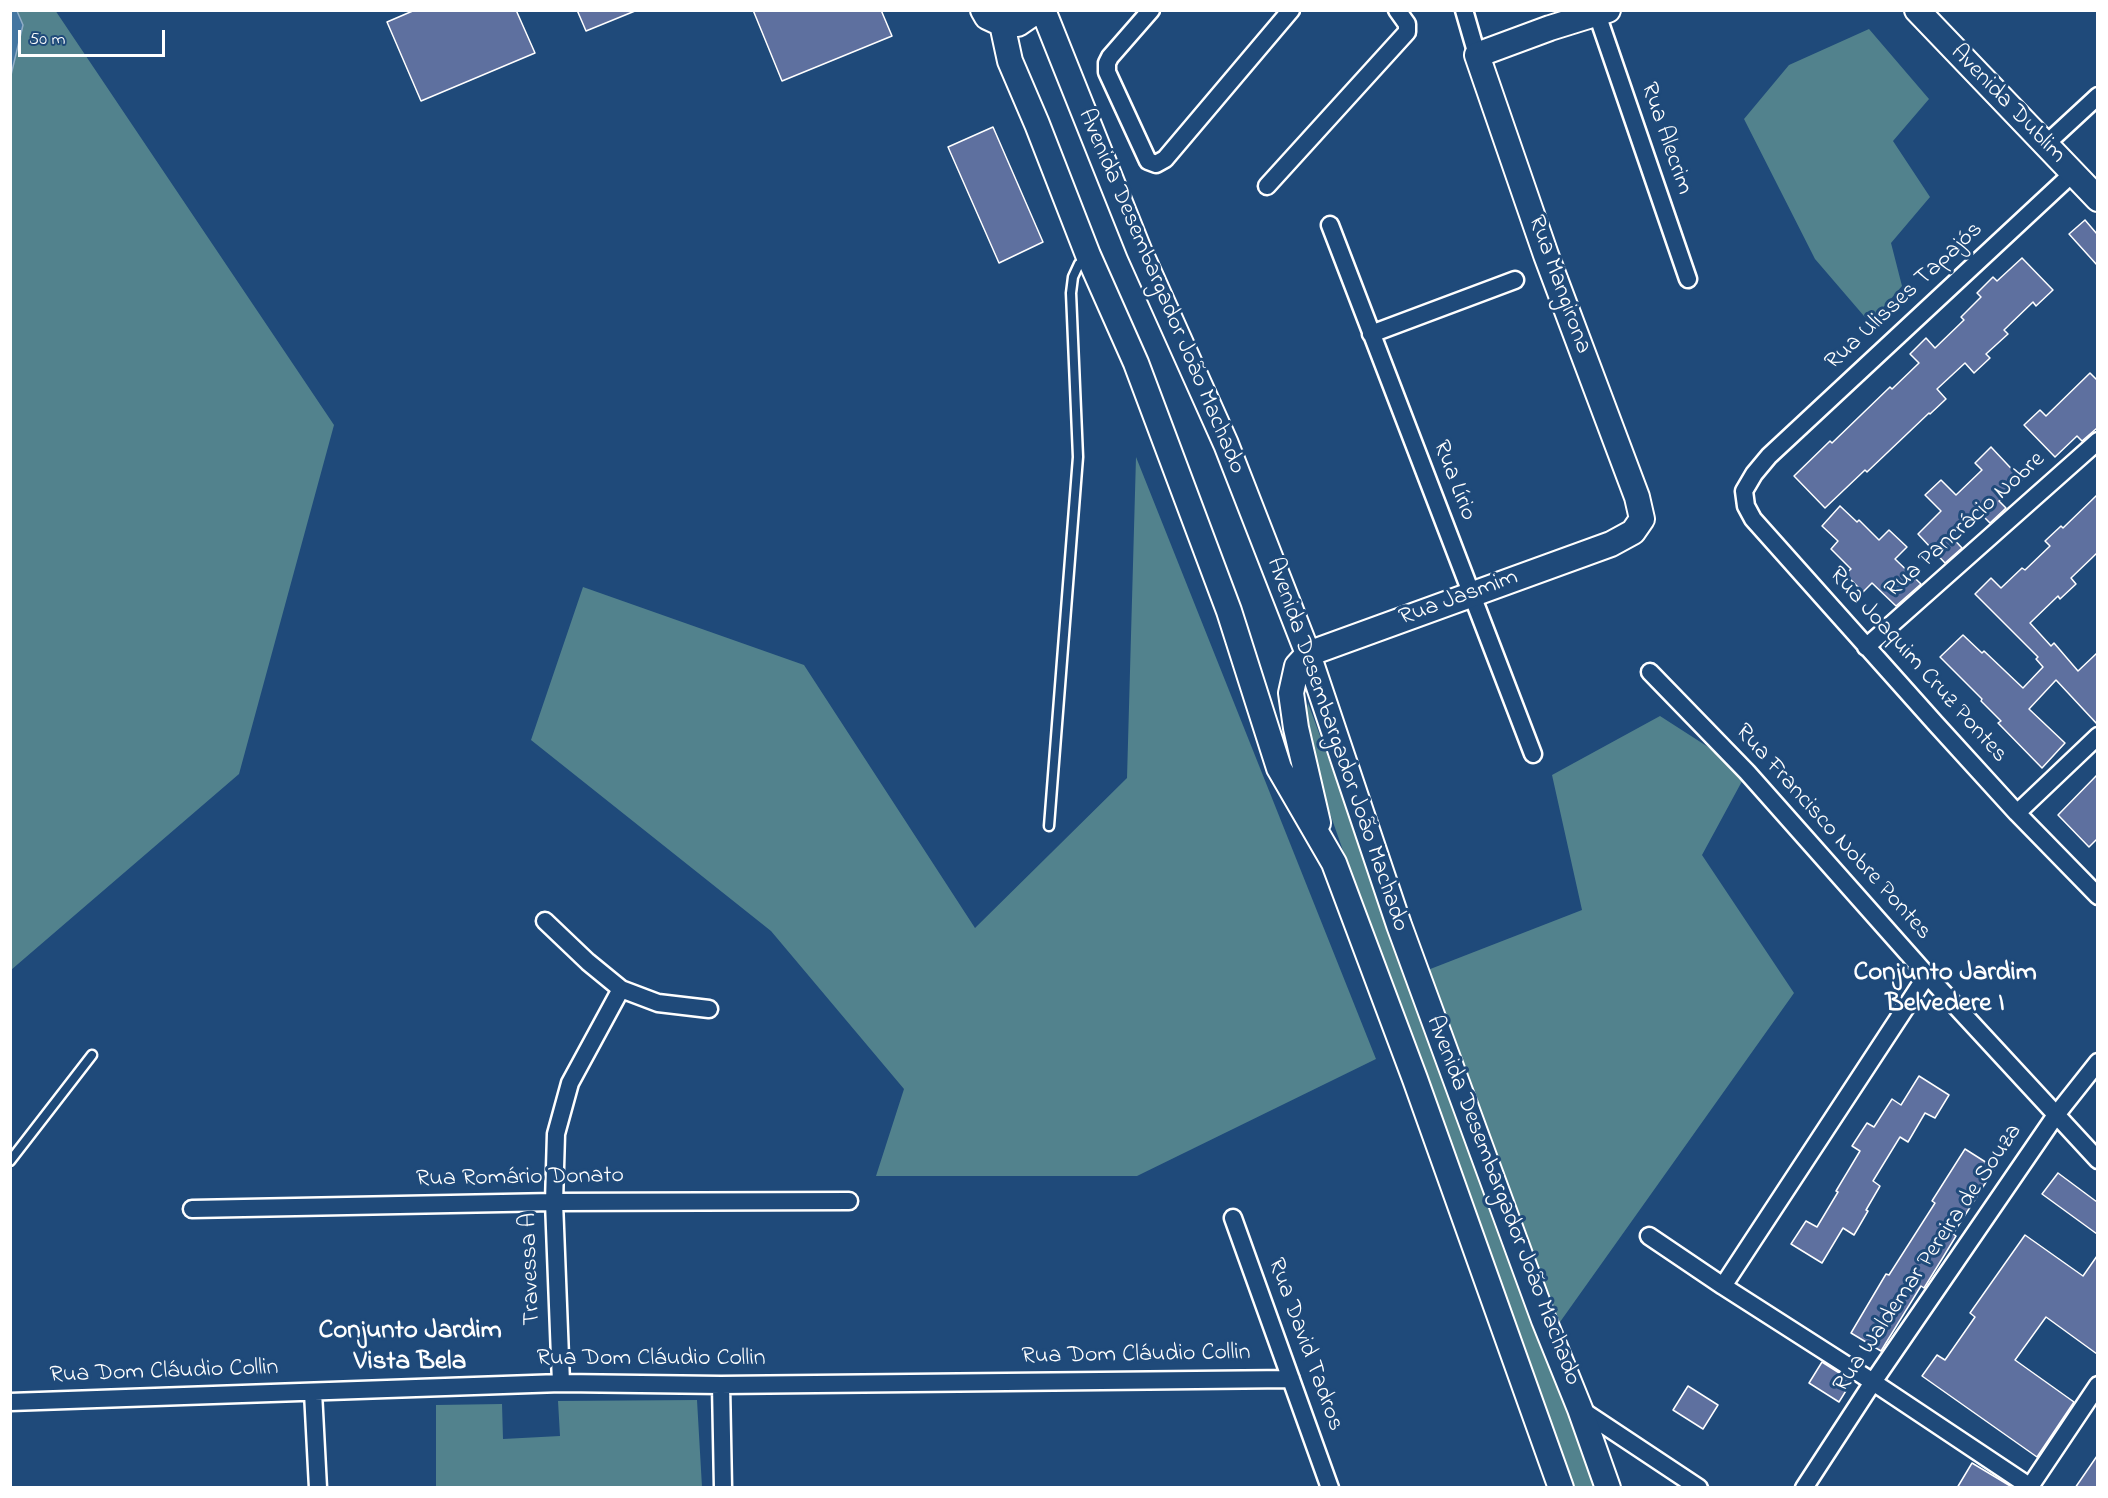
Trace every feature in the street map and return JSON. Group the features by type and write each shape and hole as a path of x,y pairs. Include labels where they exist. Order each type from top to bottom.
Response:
{"street":[{"path":"993,17 1018,24 1034,10"},
{"name":"Avenida Desembargador João Machado","path":"1043,10 1139,250 1226,444 1308,654 1399,925 1608,1488"},
{"path":"1151,10 1110,57 1107,72 1148,161 1156,164 1165,159 1292,10"},
{"path":"1267,186 1407,32 1407,24 1397,10"},
{"name":"Rua Mangirona","path":"1464,10 1477,55 1546,255 1637,497 1642,519 1629,535 1611,544"},
{"name":"Avenida Dublim","path":"1917,10 2097,199"},
{"path":"1477,55 1550,28 1603,12"},
{"name":"Rua Alecrim","path":"1603,12 1688,279"},
{"name":"Avenida Desembargador João Machado","path":"993,17 1088,255 1136,363 1229,611 1278,768 1334,863 1415,1079 1561,1488"},
{"path":"2045,145 2097,96"},
{"name":"Rua Ulisses Tapajós","path":"1769,456 2073,173"},
{"name":"Rua Lírio","path":"1330,225 1533,754"},
{"path":"1371,334 1515,280"},
{"name":"Rua Pancrácio Nobre","path":"1866,647 2097,441"},
{"name":"Rua Joaquim Cruz Pontes","path":"1769,456 1744,491 1746,506 1753,519 2017,813 2097,896"},
{"name":"Rua Jasmim","path":"1308,654 1611,544"},
{"path":"1308,654 1297,666 1291,693 1296,728 1320,836"},
{"name":"Rua Francisco Nobre Pontes","path":"1650,672 1747,772 1927,975 2097,1160"},
{"path":"2017,813 2097,736"},
{"path":"545,921 588,962 621,989 658,1003 709,1009"},
{"path":"1723,1286 1927,975"},
{"name":"Travessa A","path":"561,1383 554,1202 556,1134 570,1083 621,989"},
{"name":"Rua Waldemar Pereira de Souza","path":"1804,1488 1873,1382 2056,1115 2097,1062"},
{"name":"Rua Romário Donato","path":"192,1209 554,1202 849,1201"},
{"name":"Rua David Tadros","path":"1233,1218 1330,1488"},
{"path":"1649,1236 2030,1487 2097,1385"},
{"name":"Rua Dom Cláudio Collin","path":"10,1402 561,1383 721,1385 1291,1378"},
{"path":"721,1385 723,1488"},
{"path":"313,1392 318,1488"},
{"path":"1580,1409 1700,1488"}],"lane":[{"path":"1049,826 1078,457 1071,293 1073,277 1079,264 1088,255"},
{"path":"10,1161 92,1055"}],"green space":[{"path":"55,10 334,425 239,774 11,970 10,11"},
{"path":"1869,29 1929,99 1893,141 1930,197 1891,243 1902,286 1870,323 1815,259 1744,119 1789,65"},
{"path":"1136,457 1376,1059 1137,1176 876,1176 904,1089 771,931 531,740 583,587 804,665 975,928 1127,778"},
{"path":"1308,703 1596,1487 1567,1487 1302,734"},
{"path":"1660,716 1747,772 1702,855 1794,993 1560,1322 1420,973 1582,910 1552,775"},
{"path":"697,1400 702,1487 436,1487 436,1405 502,1404 503,1439 560,1436 558,1401"}],"water":[{"path":"11,10 17,11 23,25 11,75"}],"building":[{"path":"415,10 516,10 535,53 421,101 387,22"},
{"path":"577,10 635,10 635,11 586,31"},
{"path":"753,10 881,10 892,36 782,81"},
{"path":"993,127 1043,242 999,263 948,147"},
{"path":"2085,220 2097,234 2097,265 2069,234"},
{"path":"2022,258 2053,290 2036,306 2033,302 2004,330 2008,334 1986,354 1990,358 1974,373 1965,363 1937,389 1946,399 1825,508 1794,476 1830,441 1832,443 1890,387 1892,389 1919,363 1910,354 1926,338 1935,348 1964,320 1961,317 1981,297 1977,293 1993,277 1997,281"},
{"path":"2090,373 2097,380 2097,428 2082,441 2077,436 2055,457 2024,425 2040,410 2046,416"},
{"path":"1991,447 2022,480 1999,501 2006,508 1990,523 1976,509 1949,534 1962,548 1945,563 1918,534 1941,511 1925,495 1941,480 1956,495 1982,470 1975,463"},
{"path":"2097,495 2097,553 2071,578 2076,584 2060,599 2058,596 2030,623 2051,646 2054,643 2078,671 2097,653 2097,724 2056,680 2029,709 2065,743 2042,768 1998,723 2001,721 1981,701 1982,699 1940,657 1963,635 1982,653 1984,651 2023,688 2043,667 2036,659 2038,657 1975,594 1991,578 2001,588 2022,568 2025,570 2050,546 2045,541 2061,526 2063,528"},
{"path":"1840,506 1857,522 1859,520 1879,540 1889,530 1907,547 1895,559 1921,584 1896,606 1872,583 1863,592 1845,574 1851,569 1831,549 1838,541 1822,526"},
{"path":"2097,775 2097,839 2089,847 2058,815"},
{"path":"1919,1076 1949,1095 1935,1118 1925,1113 1908,1142 1900,1137 1873,1181 1880,1186 1854,1235 1843,1228 1822,1263 1791,1244 1806,1221 1817,1227 1860,1151 1852,1146 1867,1123 1874,1127 1892,1099 1901,1105"},
{"path":"1965,1149 1995,1168 1953,1234 1956,1236 1924,1288 1921,1286 1881,1351 1851,1333 1886,1274 1889,1275 1935,1203 1932,1201"},
{"path":"2058,1173 2097,1202 2097,1234 2042,1194"},
{"path":"2025,1235 2083,1276 2097,1256 2097,1354 2046,1317 2015,1360 2074,1402 2037,1457 1922,1376 1937,1355 1945,1360 1975,1317 1970,1313"},
{"path":"1822,1362 1852,1381 1839,1402 1809,1383"},
{"path":"1688,1386 1718,1405 1703,1429 1673,1410"},
{"path":"2097,1456 2097,1488 2075,1488"},
{"path":"1972,1463 2012,1487 2012,1488 1957,1488"}],"district":[{"name":"Conjunto Jardim Belvedere I","path":"1945,990"},
{"name":"Conjunto Jardim Vista Bela","path":"410,1348"}]}
